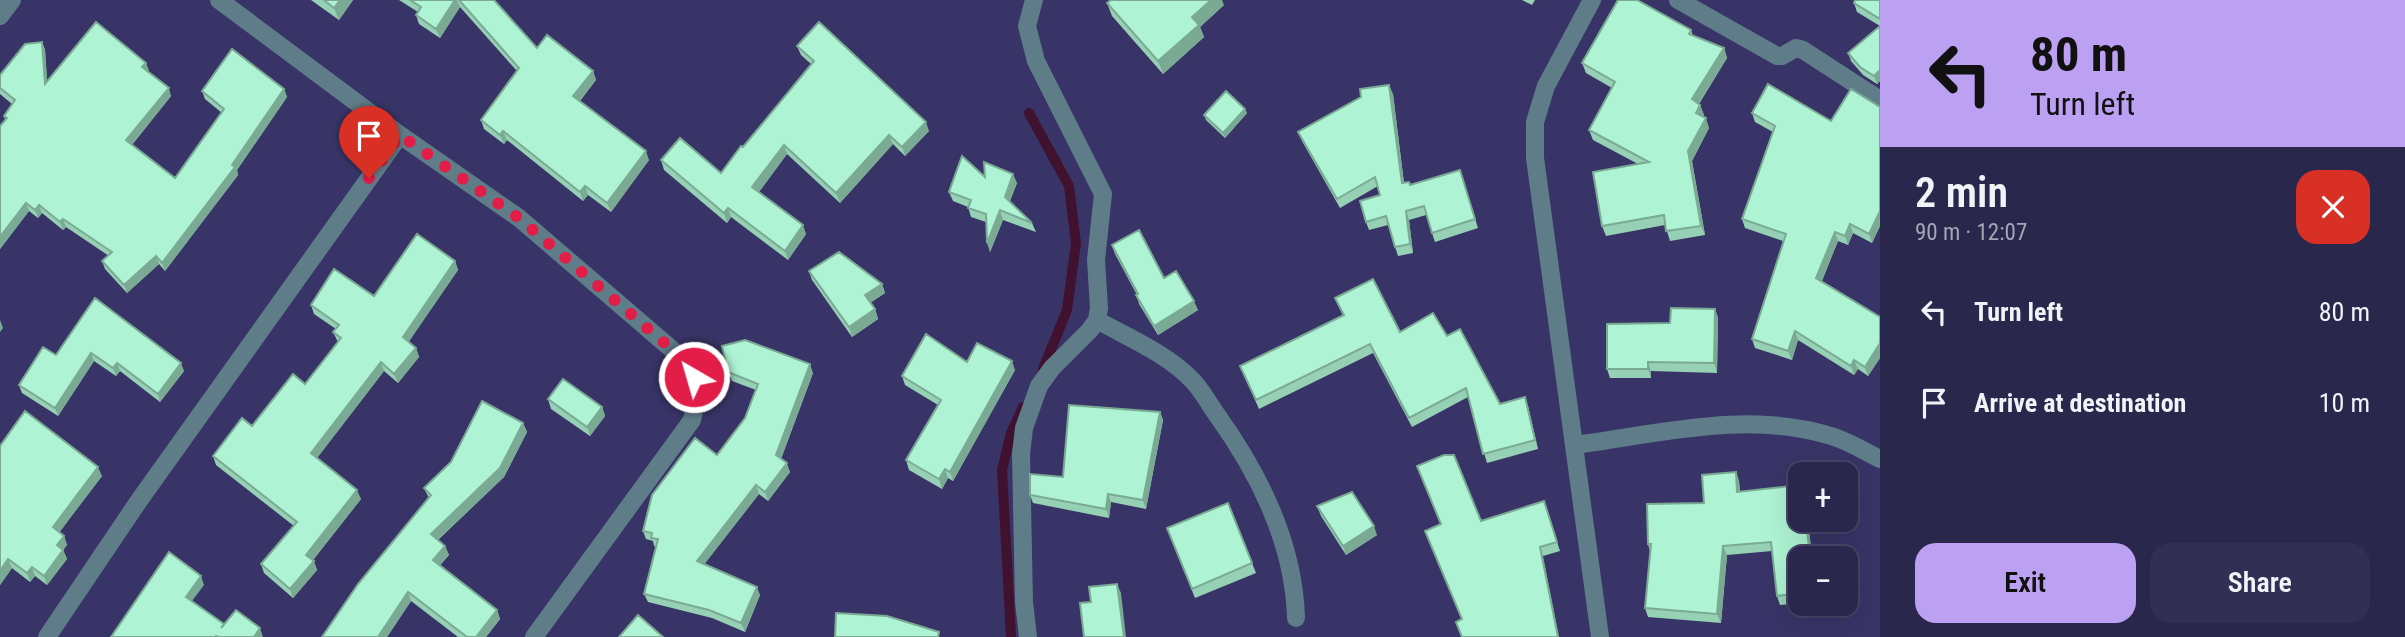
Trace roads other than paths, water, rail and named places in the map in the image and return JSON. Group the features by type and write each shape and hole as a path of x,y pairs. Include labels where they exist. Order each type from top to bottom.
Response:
{"street":[{"path":"0,16 12,0"},
{"path":"219,0 400,135 519,218 682,358 694,377 698,397 692,420 534,637"},
{"path":"1028,637 1023,575 1021,454 1024,428 1039,386 1052,368 1097,320 1099,308 1096,260 1103,194 1036,61 1027,26 1034,0"},
{"path":"1592,0 1546,86 1535,122 1535,158 1600,637"},
{"path":"1678,0 1777,55 1782,56 1796,48 1803,50 1880,100"},
{"path":"47,637 138,502 400,135"},
{"path":"1097,320 1160,354 1193,380 1236,442 1276,519 1295,589 1296,618"},
{"path":"1574,445 1728,424 1761,423 1798,427 1834,436 1880,459"}],"waterway":[{"path":"1029,113 1069,186 1076,243 1067,310 1043,369"},
{"path":"1011,637 1002,470 1011,433 1023,407"}]}
